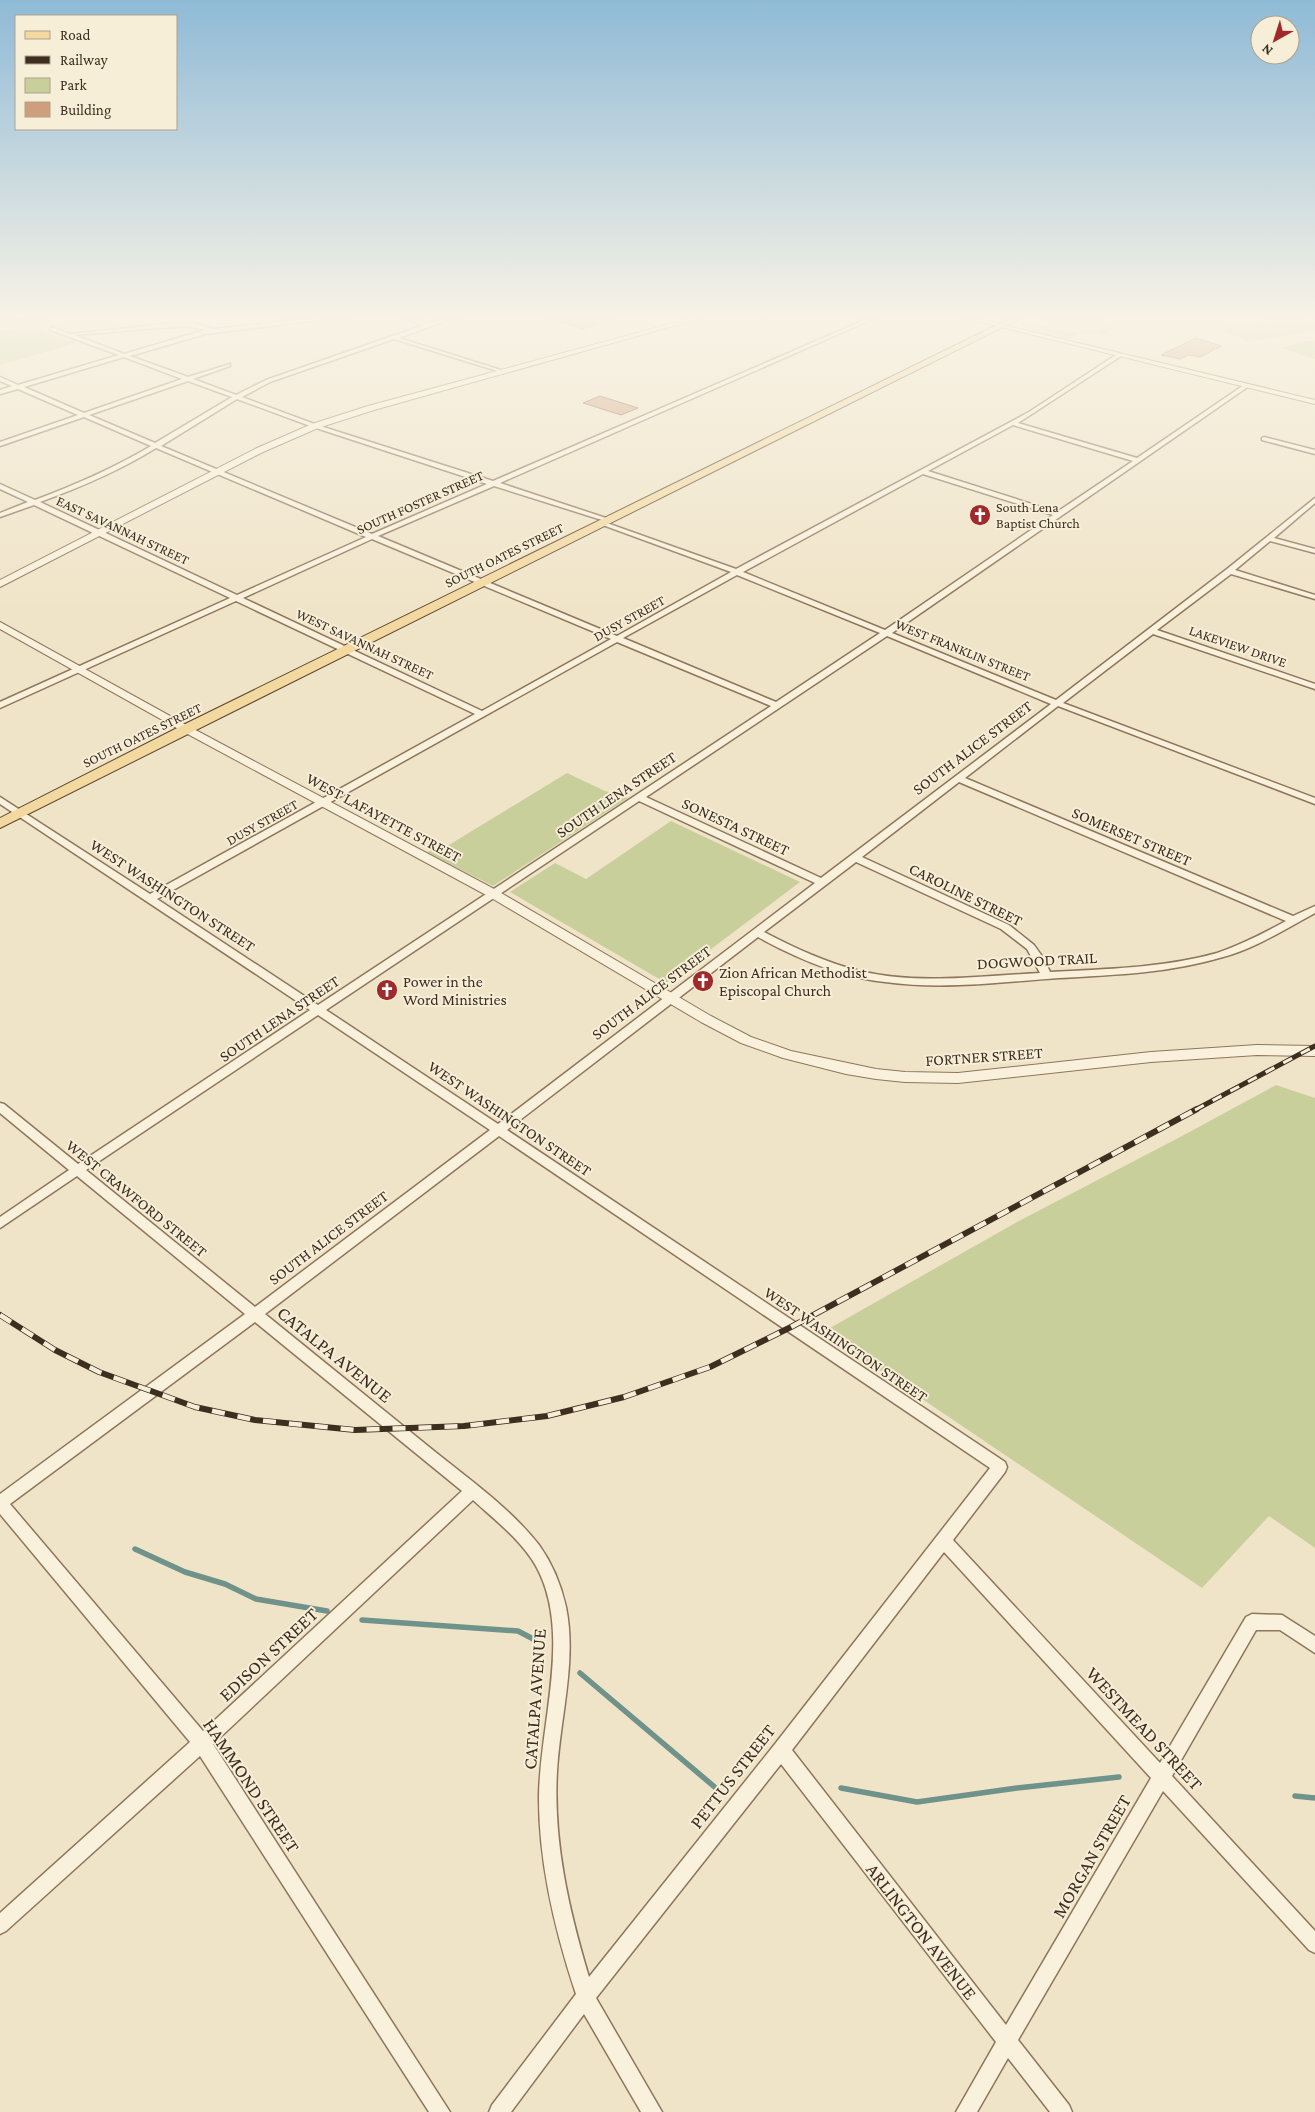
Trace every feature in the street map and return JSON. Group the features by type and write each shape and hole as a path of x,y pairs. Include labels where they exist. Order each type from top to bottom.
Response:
{"main road":[{"name":"SOUTH OATES STREET","path":"0,824 186,729 824,414"}],"street":[{"path":"81,414 776,705"},
{"path":"0,444 88,414"},
{"path":"0,515 101,476 157,446 211,414"},
{"name":"WEST FRANKLIN STREET","path":"282,414 604,522 737,572 1057,703 1315,801"},
{"path":"0,584 283,439 353,414"},
{"name":"SOUTH FOSTER STREET","path":"0,705 373,536 655,414"},
{"name":"DUSY STREET","path":"149,899 737,572 1028,414"},
{"name":"SOUTH LENA STREET","path":"0,1223 492,893 886,632 1206,414"},
{"path":"1012,423 1138,460"},
{"path":"1264,439 1315,452"},
{"path":"922,472 1059,515"},
{"name":"EAST SAVANNAH STREET","path":"0,486 236,598"},
{"name":"SOUTH ALICE STREET","path":"0,1503 340,1251 758,933 1230,571 1315,500"},
{"path":"1270,539 1315,551"},
{"path":"1230,571 1315,597"},
{"name":"WEST SAVANNAH STREET","path":"236,598 482,714"},
{"name":"WEST LAFAYETTE STREET","path":"0,625 186,729 492,893 670,999"},
{"name":"LAKEVIEW DRIVE","path":"1152,631 1315,686"},
{"name":"SOMERSET STREET","path":"959,779 1293,920"},
{"name":"SONESTA STREET","path":"638,797 823,883"},
{"name":"WEST WASHINGTON STREET","path":"0,800 499,1130 1000,1467"},
{"name":"CAROLINE STREET","path":"856,858 1005,927 1020,936 1032,946 1040,958 1046,975"},
{"name":"DOGWOOD TRAIL","path":"758,933 804,957 831,967 888,979 937,982 1123,972 1192,963 1222,955 1255,941 1315,909"},
{"name":"FORTNER STREET","path":"670,999 734,1034 788,1055 846,1069 905,1077 958,1078 1150,1057 1257,1050 1315,1051"},
{"name":"WEST CRAWFORD STREET","path":"0,1107 254,1314"},
{"name":"CATALPA AVENUE","path":"254,1314 473,1491 503,1517 540,1560 557,1599 560,1646 548,1762 552,1860 560,1902 586,1996 652,2112"},
{"name":"PETTUS STREET","path":"499,2112 586,1996 781,1750 1000,1467"},
{"name":"EDISON STREET","path":"0,1925 202,1743 473,1491"},
{"name":"HAMMOND STREET","path":"0,1503 202,1743 440,2112"},
{"name":"WESTMEAD STREET","path":"943,1540 1315,1944"},
{"name":"MORGAN STREET","path":"966,2112 1252,1622 1282,1623 1315,1645"},
{"name":"ARLINGTON AVENUE","path":"781,1750 1062,2112"}],"green space":[{"path":"567,773 605,791 628,798 493,886 426,852 444,848"},
{"path":"671,821 800,882 666,983 510,892 555,863 586,879"},
{"path":"1276,1085 1315,1098 1315,1548 1269,1516 1202,1588 823,1332 1017,1222"}],"waterway":[{"path":"135,1549 185,1572 225,1584 256,1599 327,1611"},
{"path":"362,1620 518,1631 537,1641"},
{"path":"580,1673 717,1789"},
{"path":"841,1788 917,1802 1017,1788 1119,1777"},
{"path":"1295,1796 1315,1798"}],"railway":[{"path":"1195,1110 1315,1046"},
{"path":"0,1315 55,1350 99,1372 195,1407 255,1420 355,1430 464,1426 547,1416 624,1397 710,1367 791,1327 1197,1109"}],"place":[{"name":"South Lena Baptist Church","path":"980,515"},
{"name":"Zion African Methodist Episcopal Church","path":"703,981"},
{"name":"Power in the Word Ministries","path":"387,990"}]}
